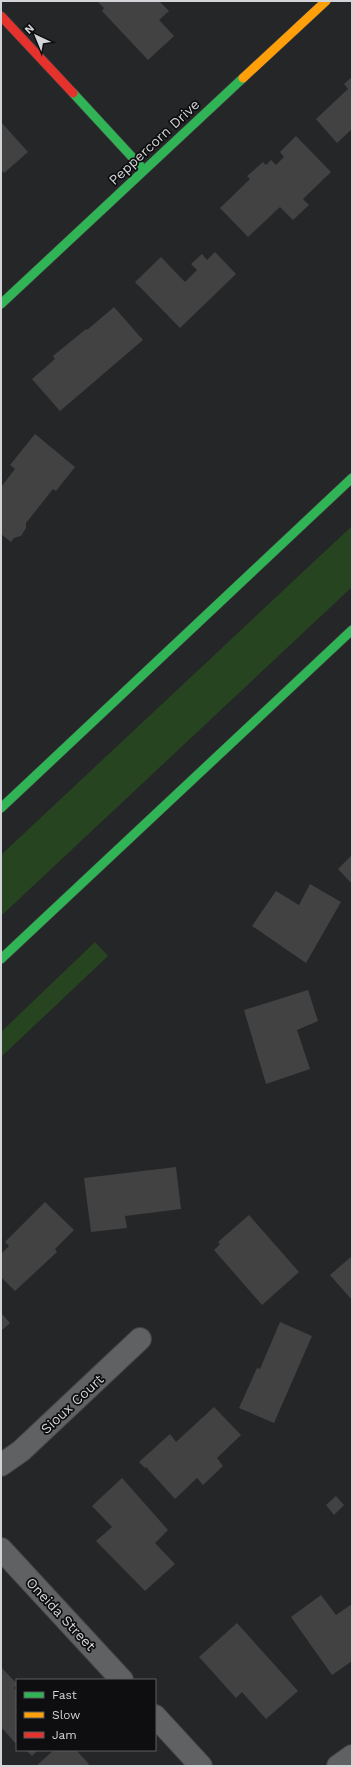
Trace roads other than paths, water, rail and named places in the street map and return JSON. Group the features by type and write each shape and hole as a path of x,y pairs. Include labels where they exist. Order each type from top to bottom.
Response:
{"main road":[{"name":"Peppercorn Drive","path":"1,304 326,1"},
{"path":"1,16 144,170"},
{"path":"1,808 352,478"},
{"path":"1,959 352,630"}],"street":[{"name":"Sioux Court","path":"1,1465 21,1451 140,1339"},
{"name":"Oneida Street","path":"1,1549 121,1679"},
{"path":"156,1717 201,1766"},
{"path":"338,1766 352,1756"}]}
